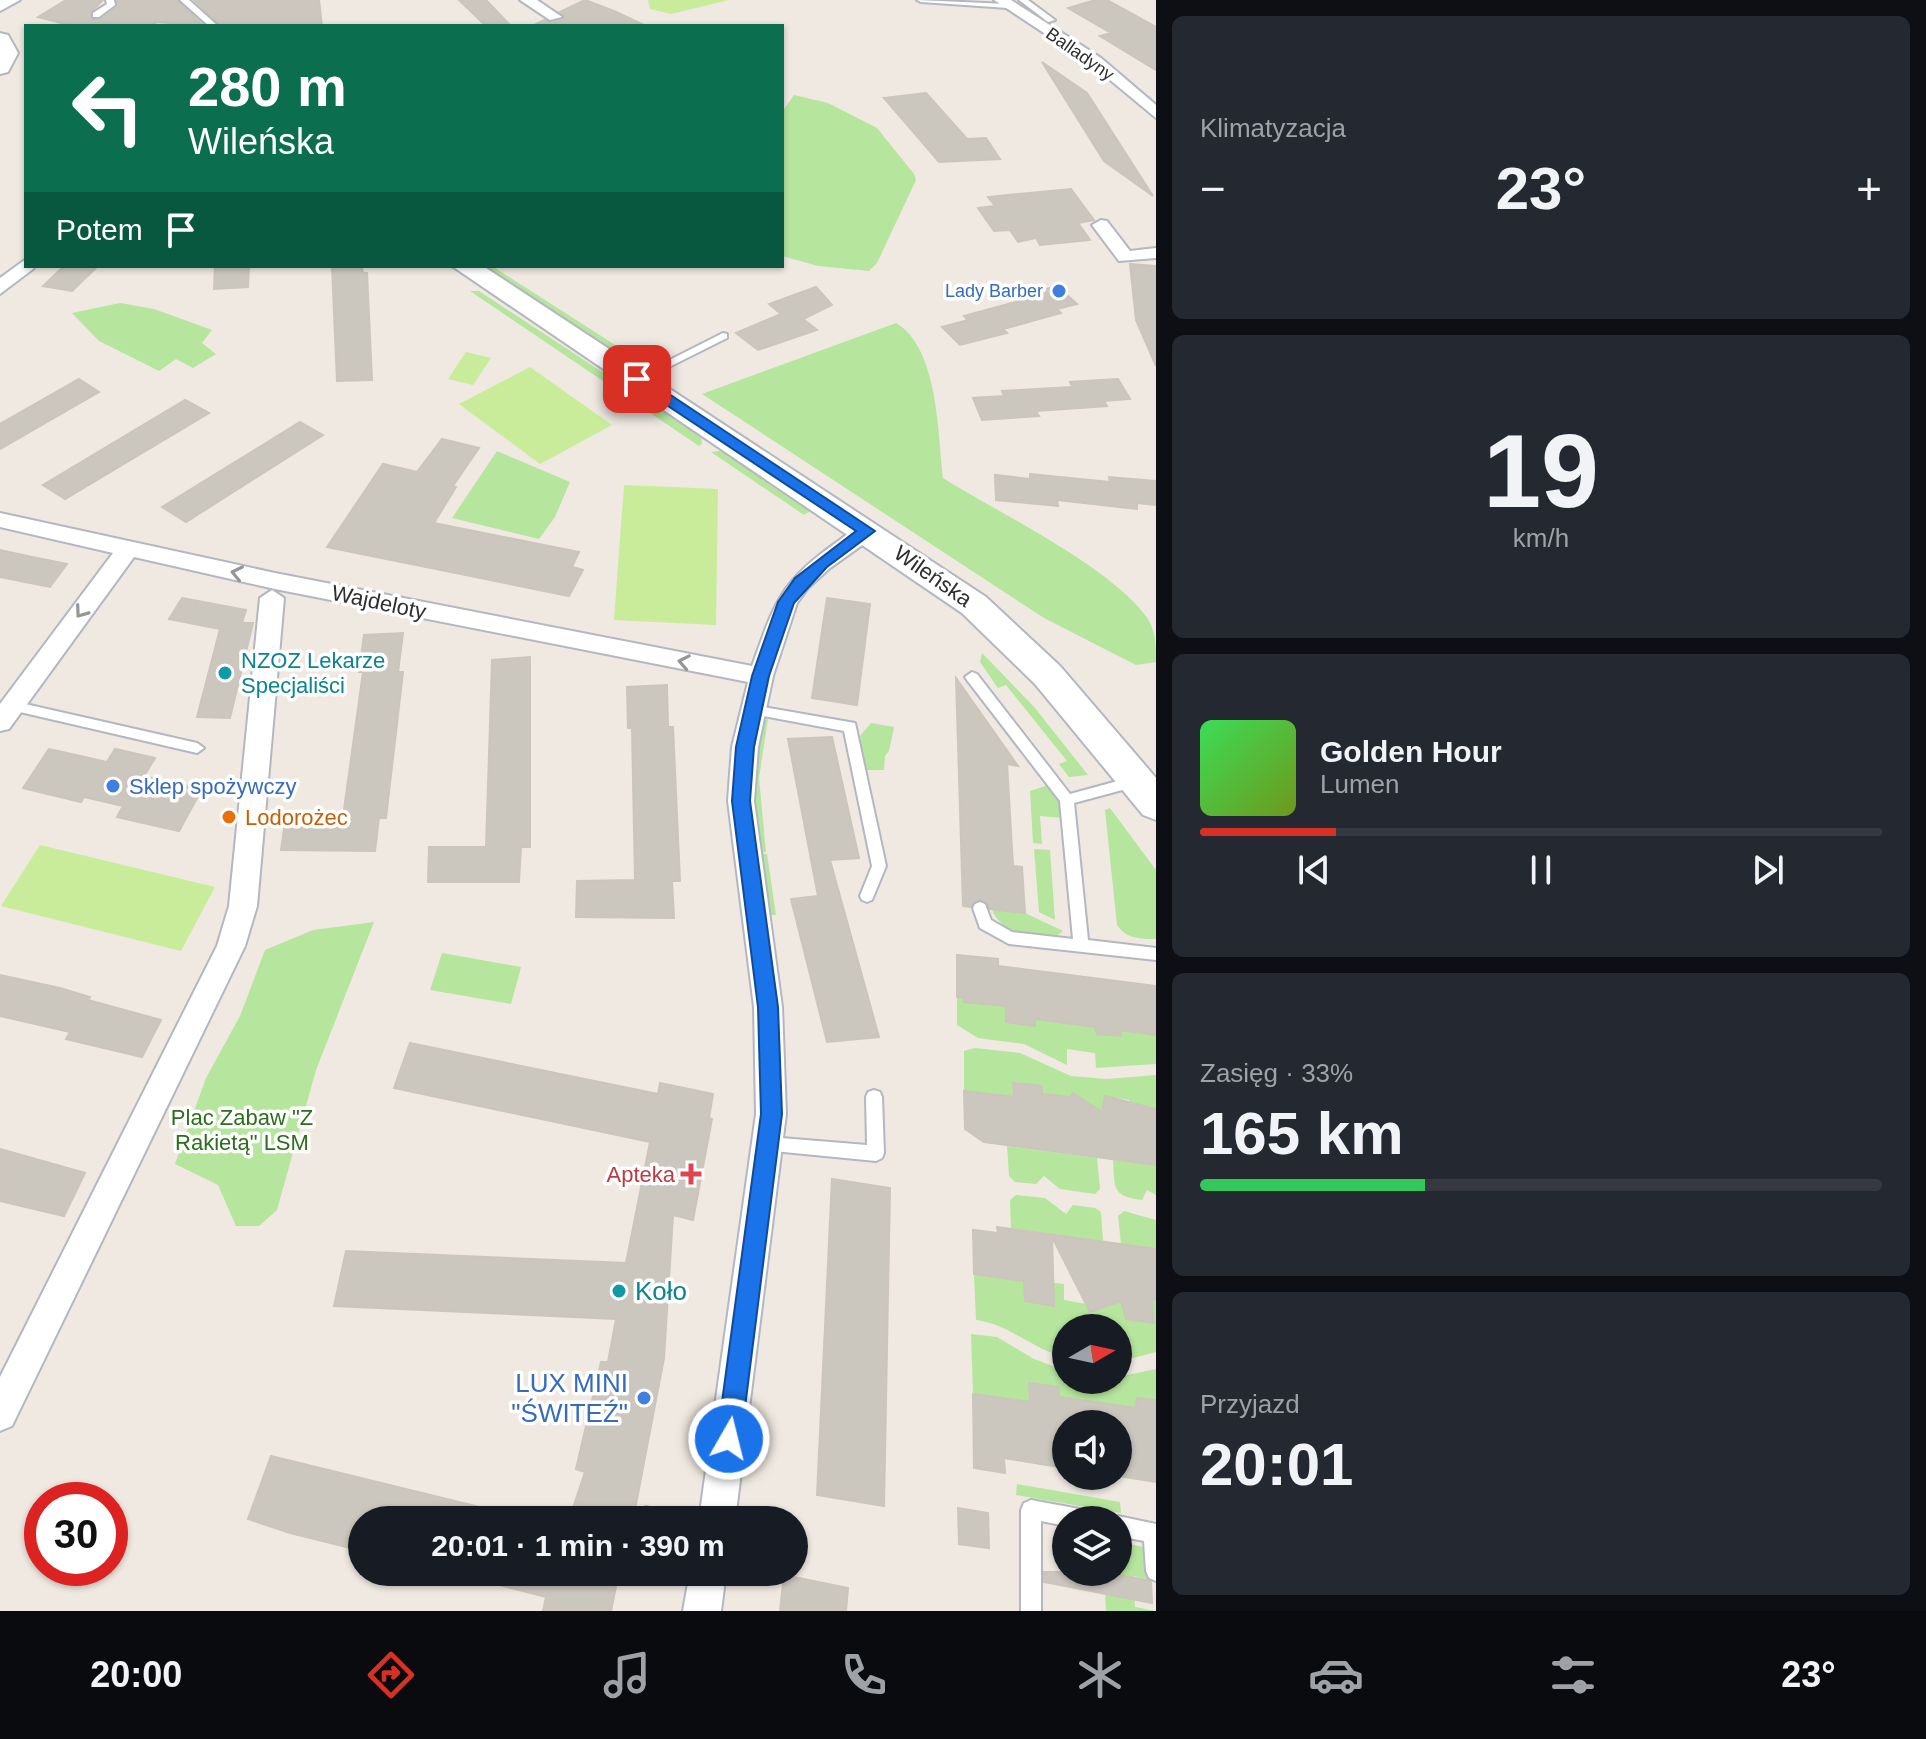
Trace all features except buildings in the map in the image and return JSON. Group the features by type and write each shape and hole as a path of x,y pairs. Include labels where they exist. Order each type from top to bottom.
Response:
{"street":[{"path":"527,0 555,17"},
{"name":"Balladyny","path":"1011,2 1096,61 1156,113"},
{"path":"1101,225 1125,257 1156,253"},
{"path":"0,288 24,267"},
{"name":"Wileńska","path":"468,268 952,588 1009,634 1072,698 1146,793"},
{"name":"Wajdeloty","path":"0,520 127,550 426,612 761,676"},
{"path":"719,1506 769,1145 768,1007 741,801 741,773 752,710 777,624 800,582 867,531"},
{"path":"6,714 127,550"},
{"path":"0,1414 231,946 243,906 272,598"},
{"path":"702,1611 706,1586"}],"lane":[{"path":"96,15 111,5 110,0"},
{"path":"184,0 212,24"},
{"path":"921,0 1011,2"},
{"path":"1043,22 1066,16"},
{"path":"637,379 723,336"},
{"path":"972,677 1067,800 1081,947"},
{"path":"752,710 850,727 879,866 867,896"},
{"path":"6,714 197,748"},
{"path":"1067,800 1146,793"},
{"path":"980,908 985,924 1000,936 1156,954"},
{"path":"769,1145 876,1153 874,1097"},
{"path":"1031,1611 1031,1510 1052,1514"},
{"path":"1132,1529 1154,1534 1156,1571"}],"green space":[{"path":"648,0 729,0 671,14 650,9"},
{"path":"794,95 828,103 877,128 914,174 916,180 877,263 869,271 818,266 784,257 784,109"},
{"path":"487,268 495,268 648,366 643,369"},
{"path":"470,291 479,291 701,437 702,444 699,446"},
{"path":"120,303 154,309 212,330 202,343 216,354 193,368 176,359 159,371 99,341 72,313"},
{"path":"896,323 910,335 928,371 937,416 943,478 1051,541 1128,596 1151,626 1156,662 1136,665 1044,618 702,394"},
{"path":"466,352 491,358 473,385 448,379"},
{"path":"530,367 612,425 540,464 459,404"},
{"path":"497,451 570,482 555,517 539,539 452,518"},
{"path":"719,451 812,510 804,515 711,452"},
{"path":"624,485 718,489 716,625 614,620"},
{"path":"982,653 1035,708 1088,775 1069,777 1059,764 1067,761 1006,685 998,688 980,662"},
{"path":"768,719 759,778 766,852 758,853 767,854 776,915 765,915 748,782 763,721"},
{"path":"871,723 894,727 884,770 865,770 860,736"},
{"path":"1048,785 1061,801 1063,818 1040,816 1042,844 1033,843 1030,791"},
{"path":"1110,808 1156,870 1156,939 1129,936 1117,925 1105,810"},
{"path":"40,845 215,887 181,951 1,906"},
{"path":"1034,849 1050,850 1055,920 1039,912"},
{"path":"992,909 1025,913 1063,931 1046,938 1024,935 1003,924"},
{"name":"Plac Zabaw \"Z Rakietą\" LSM","path":"374,922 316,1070 277,1210 259,1226 236,1226 218,1185 175,1164 206,1078 240,1016 265,950 313,930"},
{"path":"442,953 521,967 511,1004 430,990"},
{"path":"957,997 964,998 965,1002 1034,1007 1045,1020 1073,1024 1092,1018 1098,1034 1121,1036 1119,1018 1129,1019 1131,1032 1156,1035 1156,1064 1096,1068 1095,1053 1067,1049 1067,1065 1024,1044 978,1038 957,1025"},
{"path":"975,1048 1020,1053 1071,1076 1107,1079 1156,1075 1156,1109 1141,1107 1132,1119 1129,1100 1105,1096 1102,1111 1084,1108 1084,1100 1074,1093 1070,1097 1052,1095 1052,1108 1043,1107 1041,1086 1014,1083 1014,1103 1006,1096 964,1091 964,1051"},
{"path":"1007,1146 1097,1158 1100,1189 1095,1194 1060,1189 1044,1176 1036,1184 1015,1182 1009,1176"},
{"path":"1113,1160 1156,1165 1156,1195 1147,1190 1142,1200 1120,1193 1115,1184"},
{"path":"1016,1195 1045,1198 1066,1214 1073,1205 1095,1208 1101,1212 1103,1241 1011,1228 1010,1200"},
{"path":"1124,1211 1156,1220 1156,1249 1121,1244 1118,1216"},
{"path":"974,1274 1013,1280 1024,1276 1025,1301 1054,1306 1054,1283 1064,1284 1064,1300 1086,1304 1120,1296 1125,1314 1052,1314 1052,1353 1000,1327 976,1320"},
{"path":"1152,1299 1156,1300 1156,1352 1132,1358 1132,1320 1154,1322"},
{"path":"971,1334 997,1337 1052,1366 1052,1393 1031,1408 1021,1407 1020,1400 973,1394"},
{"path":"1156,1369 1156,1400 1137,1398 1134,1420 1132,1410 1109,1410 1108,1404 1074,1399 1060,1410 1059,1394 1132,1394 1132,1374"},
{"path":"1017,1484 1120,1502 1120,1506 1080,1506 1016,1495"},
{"path":"1132,1545 1144,1547 1147,1579 1133,1576 1135,1607 1156,1611 1106,1611 1105,1586 1132,1586"}],"place":[{"name":"Lady Barber","path":"1059,291"},
{"name":"NZOZ Lekarze Specjaliści","path":"225,673"},
{"name":"Sklep spożywczy","path":"113,786"},
{"name":"Lodorożec","path":"229,817"},
{"name":"Apteka","path":"691,1174"},
{"name":"Koło","path":"619,1291"},
{"name":"LUX MINI \"ŚWITEŹ\"","path":"644,1398"}],"route":[{"path":"637,379 867,531 800,582 786,602 752,710 741,773 741,801 768,1007 771,1114 729,1439"}]}
